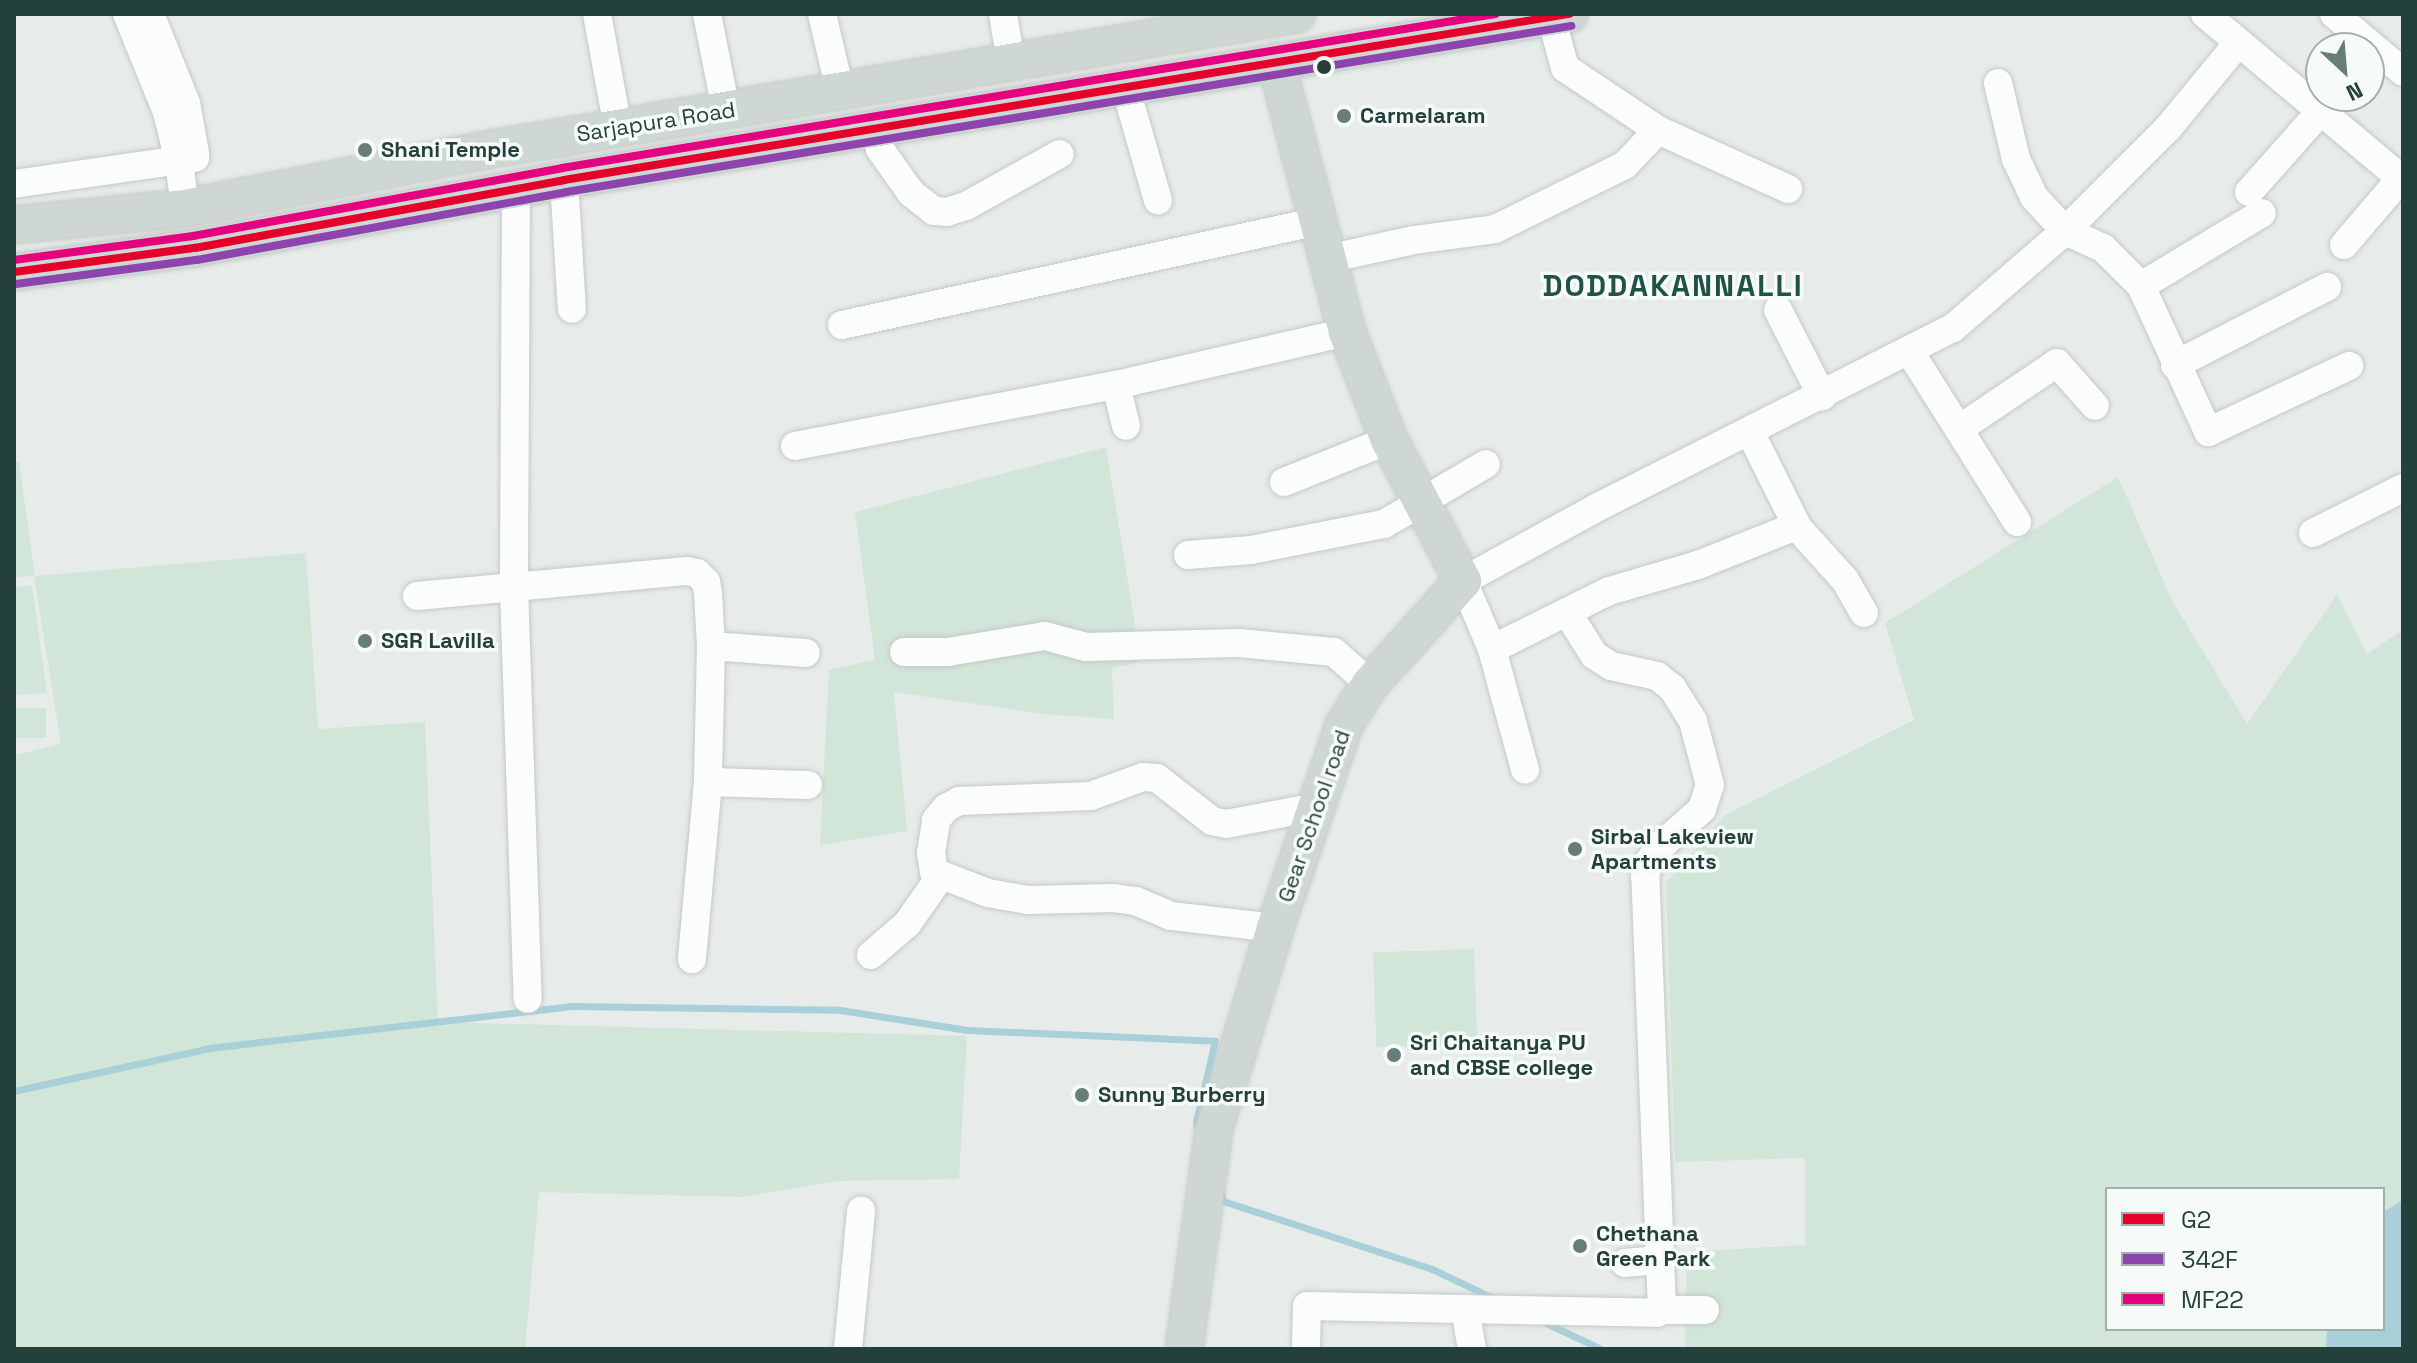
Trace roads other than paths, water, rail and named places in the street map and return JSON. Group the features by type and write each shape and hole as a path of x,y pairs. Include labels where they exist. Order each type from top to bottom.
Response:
{"main road":[{"name":"Sarjapura Road","path":"14,225 195,206 618,128 1011,63 1259,16 1297,14"},
{"name":"Sarjapura Road","path":"14,272 195,248 564,180 1560,16"},
{"path":"1276,61 1347,332 1389,440 1463,581"},
{"name":"Gear School road","path":"1184,1349 1209,1163 1275,928 1344,725 1370,684 1463,581"}],"street":[{"path":"127,14 187,159"},
{"path":"150,14 186,103 187,159 195,206"},
{"path":"597,14 618,128"},
{"path":"707,14 726,110"},
{"path":"822,14 840,91"},
{"path":"1003,14 1011,63"},
{"path":"2205,14 2305,98"},
{"path":"2334,14 2403,72"},
{"path":"1560,16 1565,68 1658,130 1788,189"},
{"path":"1525,770 1492,649 1463,581 1598,507 1953,328 2065,231 2168,128 2238,43"},
{"path":"1998,83 2016,159 2034,197 2065,231 2103,248 2141,286 2208,432 2349,366"},
{"path":"1125,86 1158,200"},
{"path":"2141,286 2256,202 2320,112"},
{"path":"2322,112 2402,179 2344,245"},
{"path":"876,127 880,149 911,193 934,211 947,212 966,206 1060,154"},
{"path":"1327,259 1414,240 1495,229 1625,165 1658,130"},
{"path":"14,184 187,159"},
{"path":"564,180 572,309"},
{"path":"516,189 514,587 528,999"},
{"path":"842,325 1052,282 1157,254 1316,222"},
{"path":"2175,365 2327,287"},
{"path":"1778,310 1822,396"},
{"path":"795,446 1116,385 1347,332"},
{"path":"1910,352 2017,522"},
{"path":"1959,429 2057,363 2095,406"},
{"path":"1116,385 1126,426"},
{"path":"1750,432 1798,528 1845,580 1864,613"},
{"path":"1284,482 1389,440"},
{"path":"1188,555 1251,550 1384,524 1486,464"},
{"path":"2313,533 2403,488"},
{"path":"1492,649 1609,591 1698,565 1798,528"},
{"path":"417,596 677,571 697,573 706,582 711,646 708,782 692,959"},
{"path":"1567,612 1594,655 1611,666 1657,676 1672,688 1693,721 1710,785 1702,809 1663,844 1649,861 1645,877 1662,1310"},
{"path":"904,652 948,652 1045,636 1086,647 1162,642 1280,646 1334,652 1370,684"},
{"path":"711,646 806,653"},
{"path":"1275,928 1171,916 1135,901 1114,898 1028,900 988,893 940,877 931,865 936,820 946,808 959,801 1091,796 1143,777 1157,778 1212,821 1226,824 1316,807"},
{"path":"708,782 808,785"},
{"path":"871,955 907,924 940,877"},
{"path":"848,1349 861,1211"},
{"path":"1625,1263 1662,1260"},
{"path":"1306,1349 1307,1306 1657,1313 1662,1310 1705,1310"},
{"path":"1465,1309 1472,1349"}],"water":[{"path":"2403,1200 2403,1349 2326,1349 2327,1331 2385,1331 2385,1211"}],"waterway":[{"path":"14,1091 209,1048 570,1006 840,1010 967,1030 1215,1041 1196,1122 1200,1134"},
{"path":"1220,1191 1223,1201 1432,1269 1495,1299"},
{"path":"1542,1321 1601,1349"}],"place":[{"name":"Carmelaram","path":"1344,116"},
{"name":"Shani Temple","path":"365,150"},
{"name":"SGR Lavilla","path":"365,641"},
{"name":"Sirbal Lakeview Apartments","path":"1575,849"},
{"name":"Sri Chaitanya PU and CBSE college","path":"1394,1055"},
{"name":"Sunny Burberry","path":"1082,1095"},
{"name":"Chethana Green Park","path":"1580,1246"}],"district":[{"name":"DODDAKANNALLI","path":"1673,286"}]}
